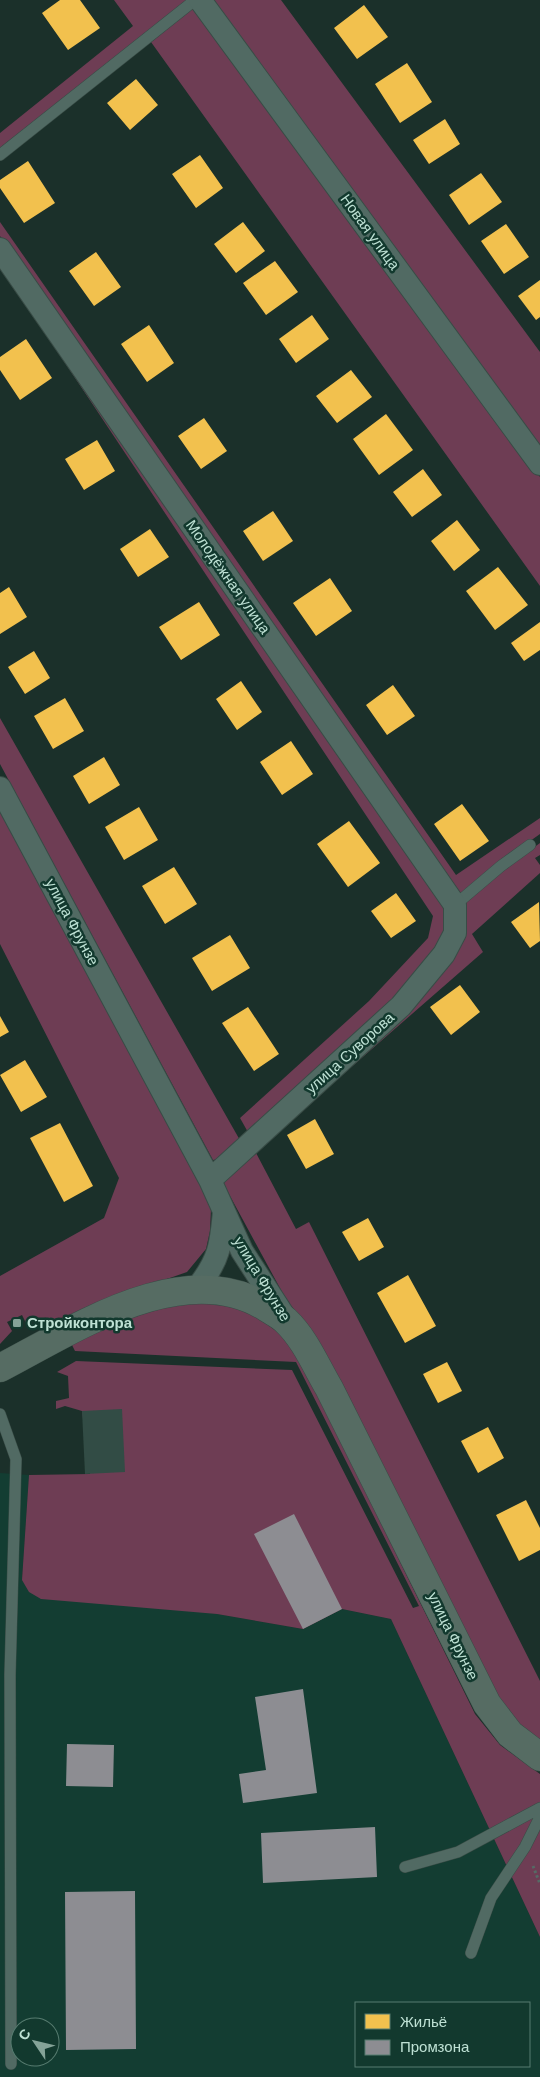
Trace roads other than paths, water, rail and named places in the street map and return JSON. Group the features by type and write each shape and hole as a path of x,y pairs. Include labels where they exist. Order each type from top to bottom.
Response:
{"main road":[{"path":"0,1368 85,1324 149,1296 197,1288 226,1291 257,1302 286,1320"},
{"name":"улица Фрунзе","path":"286,1320 302,1342 329,1388 486,1704 510,1734 540,1757"}],"street":[{"name":"Новая улица","path":"200,0 540,464"},
{"name":"Молодёжная улица","path":"0,249 455,905"},
{"name":"улица Фрунзе","path":"0,788 210,1180 242,1251 286,1320"},
{"name":"улица Суворова","path":"210,1180 401,1006 444,954 455,933 455,905"},
{"path":"197,1288 211,1270 220,1249 224,1208"}],"lane":[{"path":"0,156 195,0"},
{"path":"455,905 501,866 530,845"},
{"path":"0,1414 16,1459 10,1675 11,2017"},
{"path":"405,1867 458,1852 540,1808"},
{"path":"471,1953 491,1898 525,1846 540,1817"}],"place":[{"name":"Стройконтора","path":"17,1323"}]}
